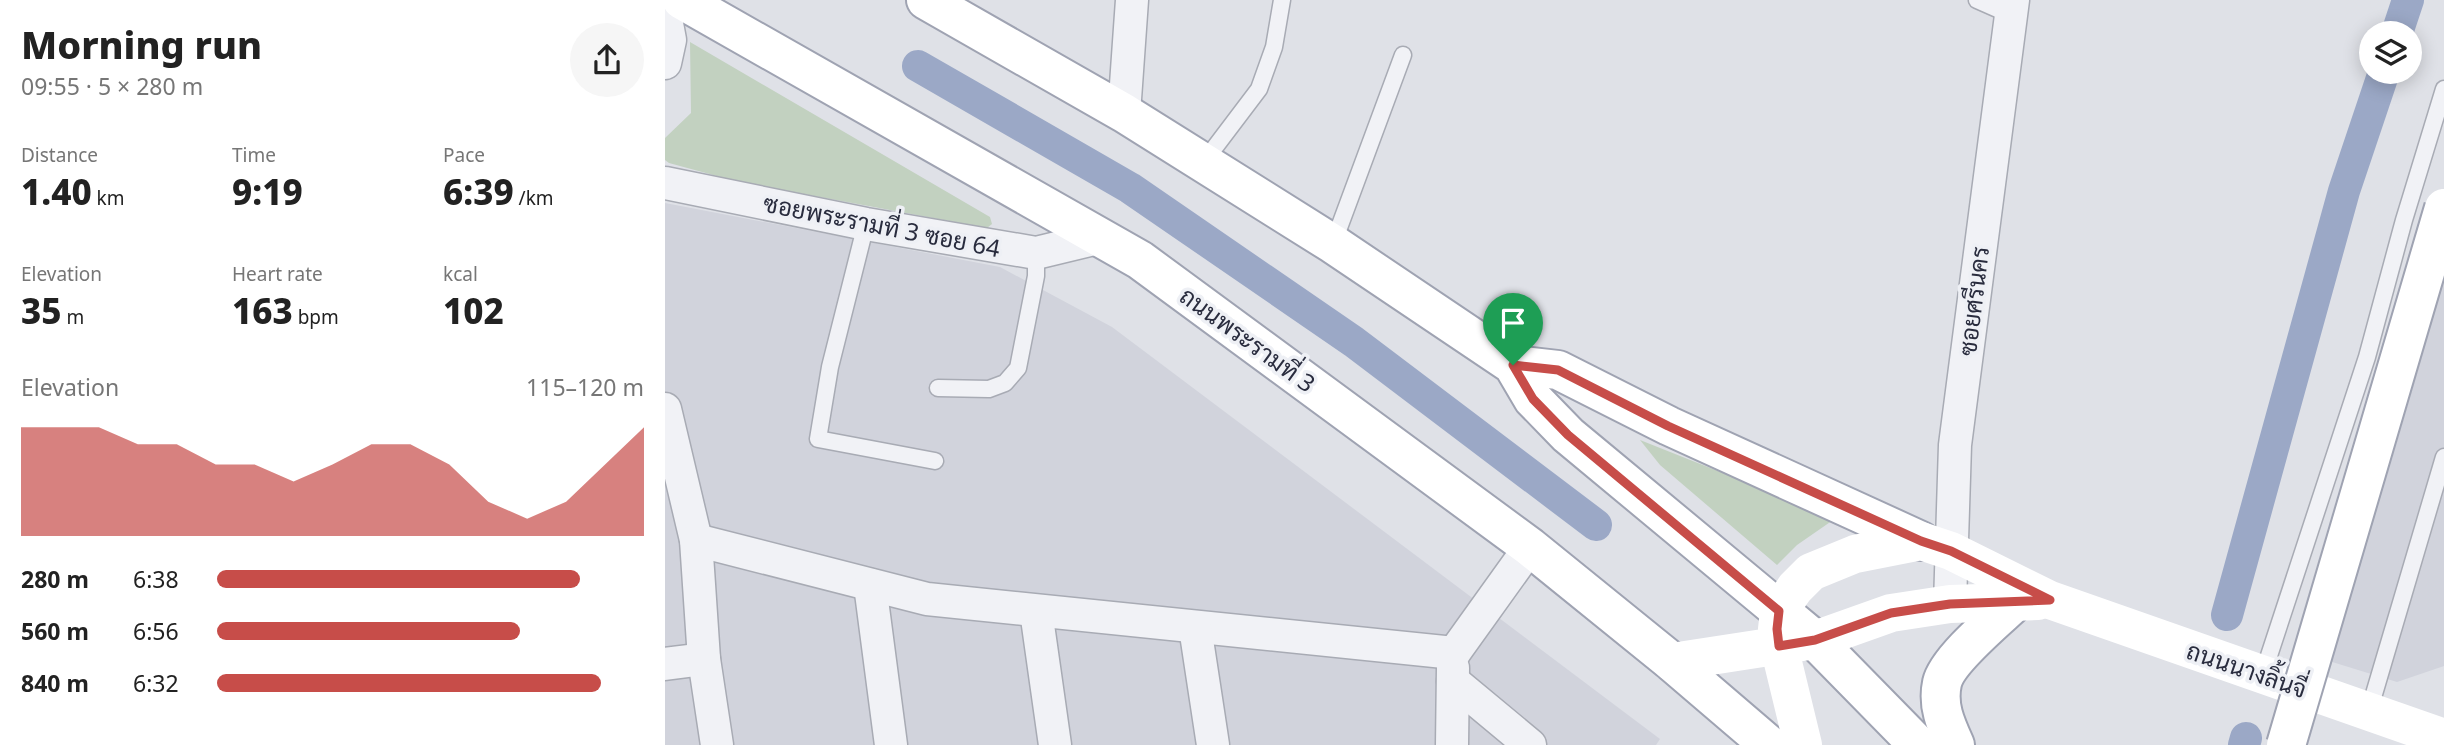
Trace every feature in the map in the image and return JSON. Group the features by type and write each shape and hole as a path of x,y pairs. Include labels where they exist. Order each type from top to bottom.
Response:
{"main road":[{"name":"ถนนพระรามที่ 3","path":"682,0 1140,260 1530,547 1769,745"},
{"path":"926,0 1124,113 1333,244 1513,365 1533,399 1568,435 1918,742"},
{"path":"2286,745 2444,208"},
{"name":"ถนนนางลิ้นจี่","path":"1513,365 1558,370 1668,426 1936,546 2032,601 2263,674 2444,737"},
{"path":"1803,745 1791,633 1795,588 1811,572 1855,554 1936,546"},
{"path":"1955,745 1944,719 1941,703 1943,680 1966,648 2032,601"},
{"name":"ถนนนางลิ้นจี่","path":"1672,662 1791,633 1891,613 1950,604 2032,601"}],"street":[{"path":"1124,113 1132,0"},
{"name":"ซอยศรีนคร","path":"1950,604 1936,546 1955,445 2012,7"},
{"path":"665,13 670,40 665,63"},
{"name":"ซอยพระรามที่ 3 ซอย 64","path":"665,183 866,224 1035,253 1098,238"},
{"path":"665,409 675,494 696,540 704,659 717,745"},
{"path":"696,540 927,599 1195,627 1453,667 1530,745"},
{"path":"1452,745 1453,667 1530,547"},
{"path":"870,585 891,745"},
{"path":"1036,611 1055,745"},
{"path":"1195,627 1213,745"},
{"path":"665,664 704,659"}],"lane":[{"path":"1203,163 1259,89 1274,47 1282,0"},
{"path":"1977,0 2012,7"},
{"path":"1333,244 1403,55"},
{"path":"2263,674 2367,357 2404,220 2444,89"},
{"path":"866,224 830,367 818,439 935,461"},
{"path":"937,388 989,389 1005,383 1018,368 1036,276 1035,253"},
{"path":"2369,711 2444,457"}],"shaded area":[{"path":"665,203 1000,267 1112,327 1660,739 1656,745 665,745"},
{"path":"2444,259 2444,666 2397,682 2329,661"}],"green space":[{"path":"690,42 990,217 992,224 987,228 739,182 669,163 665,160 665,138 691,113"},
{"path":"1640,440 1836,518 1797,545 1777,565 1660,465"}],"waterway":[{"path":"2401,21 2408,0"},
{"path":"918,66 1130,188 1354,342 1596,525"},
{"path":"2227,615 2344,191 2380,84"},
{"path":"2244,745 2246,738"}],"route":[{"path":"1513,365 1558,370 1668,426 1921,541 1951,551 2050,600 1950,604 1891,613 1815,640 1779,646 1779,611 1568,435 1533,399 1513,365"}]}
